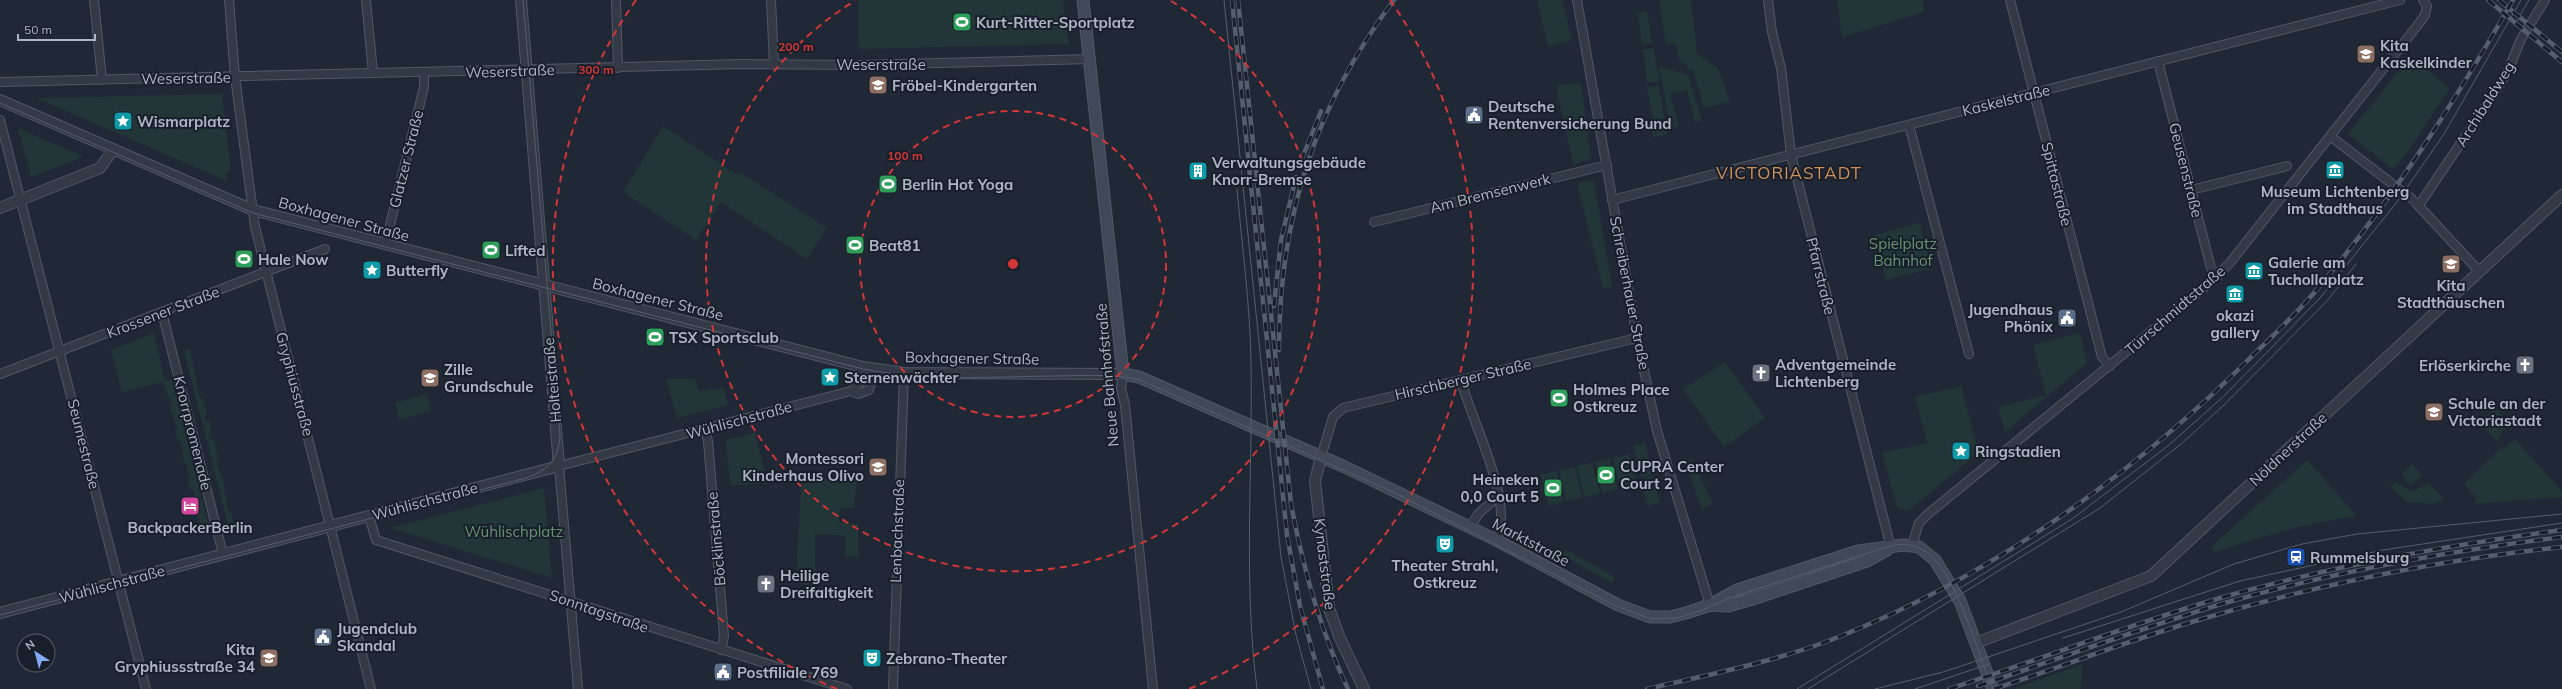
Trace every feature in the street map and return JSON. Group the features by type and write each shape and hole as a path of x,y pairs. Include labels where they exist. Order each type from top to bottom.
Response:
{"main road":[{"name":"Neue Bahnhofstraße","path":"1083,0 1091,59 1123,374"},
{"name":"Boxhagener Straße","path":"1123,374 1139,377 1321,457"},
{"name":"Marktstraße","path":"1321,457 1470,527 1618,605 1644,615 1670,618 1710,605 1737,590 1818,564 1858,552 1912,545"},
{"path":"1912,545 1927,552 1938,564 1960,601 1993,689"}],"street":[{"path":"94,0 102,80"},
{"name":"Gryphiusstraße","path":"230,0 235,77 255,227 371,689"},
{"path":"366,0 373,73"},
{"name":"Holteistraße","path":"521,0 543,286 560,466 578,689"},
{"path":"616,0 618,68"},
{"path":"771,0 774,64"},
{"name":"Schreiberhauer Straße","path":"1577,0 1637,338 1657,431 1710,605"},
{"name":"Pfarrstraße","path":"1768,0 1772,32 1781,68 1791,155 1891,548"},
{"name":"Spittastraße","path":"2010,0 2102,357 2110,366"},
{"name":"Kaskelstraße","path":"1612,200 2400,0"},
{"name":"Türrschmidtstraße","path":"1912,545 1919,523 1928,514 2218,276 2425,15 2427,6 2423,0"},
{"name":"Archibaldweg","path":"2415,202 2498,88 2508,71 2521,39 2545,0"},
{"name":"Weserstraße","path":"0,82 373,73 527,71 774,64 873,65 1091,59"},
{"name":"Geusenstraße","path":"2158,61 2211,268 2218,276"},
{"name":"Glatzer Straße","path":"385,245 424,87 424,72"},
{"name":"Boxhagener Straße","path":"0,100 253,210 543,286 863,367 904,373 1123,374"},
{"path":"0,120 20,200"},
{"path":"1909,125 1969,354"},
{"path":"2330,136 2415,202 2479,271"},
{"path":"0,208 100,168 112,150"},
{"name":"Am Bremsenwerk","path":"1374,222 1607,165"},
{"path":"2191,190 2287,166"},
{"name":"Nöldnerstraße","path":"1976,643 2151,576 2562,195"},
{"name":"Seumestraße","path":"20,200 146,689"},
{"name":"Krossener Straße","path":"0,374 325,249"},
{"name":"Knorrpromenade","path":"162,312 223,554"},
{"name":"Hirschberger Straße","path":"1321,457 1331,421 1336,413 1354,404 1637,338"},
{"path":"852,391 859,384 863,367"},
{"name":"Wühlischstraße","path":"0,613 852,391 858,394 869,390 876,369"},
{"name":"Lenbachstraße","path":"893,689 904,373"},
{"name":"Neue Bahnhofstraße","path":"1123,374 1122,399 1125,405 1153,689"},
{"path":"1461,380 1500,495 1502,528 1496,540"},
{"name":"Böcklinstraße","path":"705,429 708,441 724,636 721,650"},
{"name":"Kynaststraße","path":"1321,457 1315,481 1329,608 1339,636 1364,689"},
{"path":"1470,527 1479,513 1500,495"},
{"name":"Sonntagstraße","path":"369,516 376,540 557,596 571,602 847,689"}],"green space":[{"name":"Kurt-Ritter-Sportplatz","path":"858,0 1063,0 1069,44 859,49"},
{"path":"1537,0 1562,0 1572,40 1548,47"},
{"path":"1659,0 1691,0 1697,54 1718,68 1730,102 1704,108 1693,70 1688,69 1687,65 1679,61 1676,43 1666,44"},
{"path":"1837,0 1923,0 1924,12 1842,37"},
{"path":"1647,11 1652,43 1640,45 1642,43 1638,14 1635,13"},
{"path":"1654,48 1659,81 1647,83 1644,56 1641,50"},
{"path":"2410,57 2450,88 2407,153 2393,169 2348,134"},
{"path":"1659,66 1688,75 1702,121 1695,122 1687,90 1670,94 1679,126 1671,129"},
{"path":"1581,83 1591,159 1573,164 1556,85"},
{"path":"1659,86 1664,119 1653,121 1647,87"},
{"path":"222,94 231,173 229,170 226,174 227,181 36,98"},
{"path":"1665,123 1667,135 1653,137 1651,125"},
{"path":"663,126 738,175 740,172 827,228 807,259 721,202 696,240 623,192"},
{"path":"18,128 84,157 31,177"},
{"path":"1591,180 1594,181 1612,287 1603,288 1577,183"},
{"name":"Spielplatz Bahnhof","path":"1920,223 1931,268 1886,280 1874,235"},
{"path":"154,333 165,381 172,379 210,532 204,533 202,525 200,526 193,489 190,490 187,478 190,477 186,464 184,464 181,441 178,441 175,430 178,429 169,406 172,406 163,382 122,392 111,350"},
{"path":"2080,333 2087,363 2005,432 1998,407 2046,395 2033,345"},
{"path":"190,349 200,399 203,399 207,415 204,416 206,422 211,421 211,433 209,434 211,440 214,439 219,462 216,463 223,480 228,511 231,511 233,523 228,525 184,351"},
{"path":"1725,362 1765,418 1724,447 1683,389"},
{"path":"666,379 695,379 699,391 723,388 728,405 677,418"},
{"path":"1961,386 1979,453 1908,511 1897,507 1882,453 1927,443 1915,397"},
{"path":"427,394 431,411 399,420 395,403"},
{"path":"2495,408 2507,420 2498,442 2479,422"},
{"path":"755,433 768,483 730,486 726,440"},
{"path":"2515,439 2562,491 2562,497 2475,504 2475,500 2477,499 2464,484 2502,447 2503,449"},
{"path":"1645,443 1653,474 1641,477 1633,446"},
{"path":"1629,454 1636,484 1620,488 1613,458"},
{"name":"CUPRA Center Court 2","path":"1610,458 1618,489 1602,493 1595,462"},
{"path":"1691,459 1713,503 1702,509 1685,462"},
{"path":"2307,460 2357,516 2321,522 2285,531 2215,552 2211,547"},
{"path":"1592,463 1600,493 1584,497 1577,466"},
{"path":"2412,464 2422,475 2411,485 2401,474"},
{"path":"1575,467 1582,497 1566,501 1559,471"},
{"name":"Heineken 0,0 Court 5","path":"1557,471 1564,502 1548,506 1541,475"},
{"path":"858,472 854,508 840,508 839,522 858,524 858,557 845,556 845,536 815,534 816,588 796,582 801,484"},
{"path":"1653,476 1660,502 1648,506 1641,479"},
{"path":"2396,482 2412,492 2428,483 2444,499 2434,504 2407,502 2390,487"},
{"name":"Wühlischplatz","path":"544,488 552,578 391,528 406,524"},
{"path":"1565,549 1615,577 1612,583 1562,555"},
{"path":"2081,665 2081,689 2013,689"}],"tram line":[{"path":"0,615 526,478 540,472 550,464 557,452 560,437 523,0"},
{"path":"1224,0 1281,557 1296,635 1311,689"},
{"path":"1797,689 2072,519 2169,445 2223,397 2320,298 2397,202 2444,134 2521,0"},
{"path":"2514,26 2529,0"},
{"path":"0,103 253,213 863,369 886,373 933,377 1096,375 1118,376 1140,380 1393,492 1616,606 1651,619 1677,618 1703,610 1729,598 1888,547 1904,544 1910,545 1921,549 1933,558 1945,573 1964,612 1993,689"},
{"path":"1237,189 1247,297 1251,362 1249,566 1250,607 1257,689"},
{"path":"1808,689 2100,508 2181,444 2223,406 2327,301 2356,264"},
{"path":"1875,689 1943,672 2121,612 2234,564 2302,544 2357,534 2562,514"},
{"path":"2063,638 2240,581 2383,550 2562,523"},
{"path":"1915,689 1989,664"}],"railway":[{"path":"1232,0 1287,535 1300,606 1323,689"},
{"path":"1238,0 1291,504 1301,552 1321,621 1348,689"},
{"path":"1279,350 1281,302 1286,255 1295,209 1307,165 1323,122 1343,81 1366,40 1394,0"},
{"path":"2488,0 2562,62"},
{"path":"2499,0 2562,52"},
{"path":"1647,689 1794,653 1841,636 1898,611 1954,583 2008,551 2060,517 2111,480 2207,399 2283,326 2313,294 2395,189 2468,77 2513,0"},
{"path":"1301,161 1321,111"},
{"path":"1274,306 1281,240 1296,177"},
{"path":"1949,689 2157,618 2268,585 2352,565 2435,549 2562,530"},
{"path":"1978,686 2165,622 2269,591 2394,563 2562,537"},
{"path":"1994,689 2170,629 2286,596 2377,575 2469,559 2562,547"}],"place":[{"name":"Kurt-Ritter-Sportplatz","path":"962,22"},
{"name":"Kita Kaskelkinder","path":"2366,54"},
{"name":"Fröbel-Kindergarten","path":"878,85"},
{"name":"Deutsche Rentenversicherung Bund","path":"1474,115"},
{"name":"Wismarplatz","path":"123,121"},
{"name":"Museum Lichtenberg im Stadthaus","path":"2335,170"},
{"name":"Verwaltungsgebäude Knorr-Bremse","path":"1198,171"},
{"name":"Berlin Hot Yoga","path":"888,184"},
{"name":"Beat81","path":"855,245"},
{"name":"Lifted","path":"491,250"},
{"name":"Hale Now","path":"244,259"},
{"name":"Kita Stadthäuschen","path":"2451,264"},
{"name":"Butterfly","path":"372,270"},
{"name":"Galerie am Tuchollaplatz","path":"2254,271"},
{"name":"okazi gallery","path":"2235,294"},
{"name":"Jugendhaus Phönix","path":"2067,318"},
{"name":"TSX Sportsclub","path":"655,337"},
{"name":"Erlöserkirche","path":"2525,365"},
{"name":"Adventgemeinde Lichtenberg","path":"1761,373"},
{"name":"Sternenwächter","path":"830,377"},
{"name":"Zille Grundschule","path":"430,378"},
{"name":"Holmes Place Ostkreuz","path":"1559,398"},
{"name":"Schule an der Victoriastadt","path":"2434,412"},
{"name":"Ringstadien","path":"1961,451"},
{"name":"Montessori Kinderhaus Olivo","path":"878,467"},
{"name":"CUPRA Center Court 2","path":"1606,475"},
{"name":"Heineken 0,0 Court 5","path":"1553,488"},
{"name":"BackpackerBerlin","path":"190,506"},
{"name":"Theater Strahl, Ostkreuz","path":"1445,544"},
{"name":"Rummelsburg","path":"2296,557"},
{"name":"Heilige Dreifaltigkeit","path":"766,584"},
{"name":"Jugendclub Skandal","path":"323,637"},
{"name":"Kita Gryphiussstraße 34","path":"269,658"},
{"name":"Zebrano-Theater","path":"872,658"},
{"name":"Postfiliale 769","path":"723,672"}],"district":[{"name":"VICTORIASTADT","path":"1789,172"}]}
